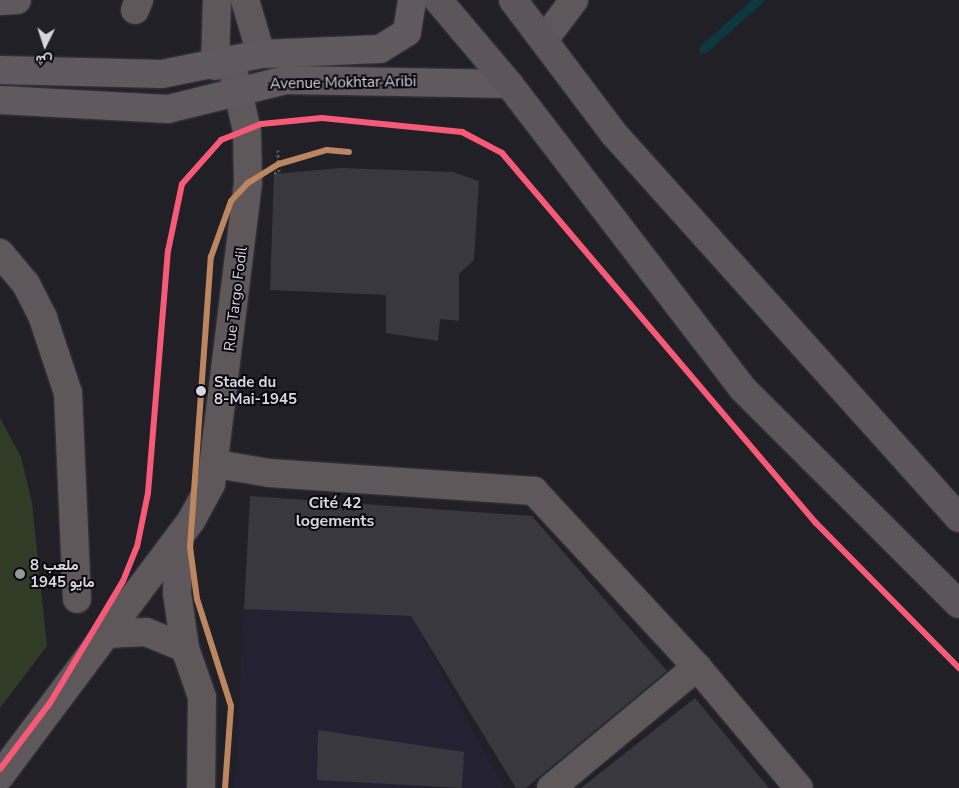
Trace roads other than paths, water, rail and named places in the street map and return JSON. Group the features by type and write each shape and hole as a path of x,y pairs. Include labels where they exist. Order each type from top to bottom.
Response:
{"highway":[{"path":"438,0 509,84 742,388 959,604"},
{"path":"513,0 614,134 959,518"}],"main road":[{"name":"Avenue Mokhtar Aribi","path":"0,70 143,75 223,63 261,54 391,46 407,32 412,0"},
{"name":"Avenue Mokhtar Aribi","path":"0,100 168,109 286,80 509,84"}],"street":[{"name":"Rue Targo Fodil","path":"0,776 202,505 216,464 248,182 240,91 223,63 217,0"},
{"path":"245,0 261,54"},
{"path":"544,40 574,0"},
{"path":"0,253 26,284 44,318 68,394 78,599"},
{"path":"216,464 269,473 534,491 697,667 799,788"},
{"path":"179,538 177,593 185,648 202,697 200,785"},
{"path":"106,634 146,632 185,648"},
{"path":"551,788 697,667"}],"waterway":[{"path":"703,49 758,0"}],"place":[{"name":"Stade du 8-Mai-1945","path":"201,391"},
{"name":"ملعب 8 مايو 1945","path":"20,574"}],"district":[{"name":"Cité 42 logements","path":"335,512"}]}
